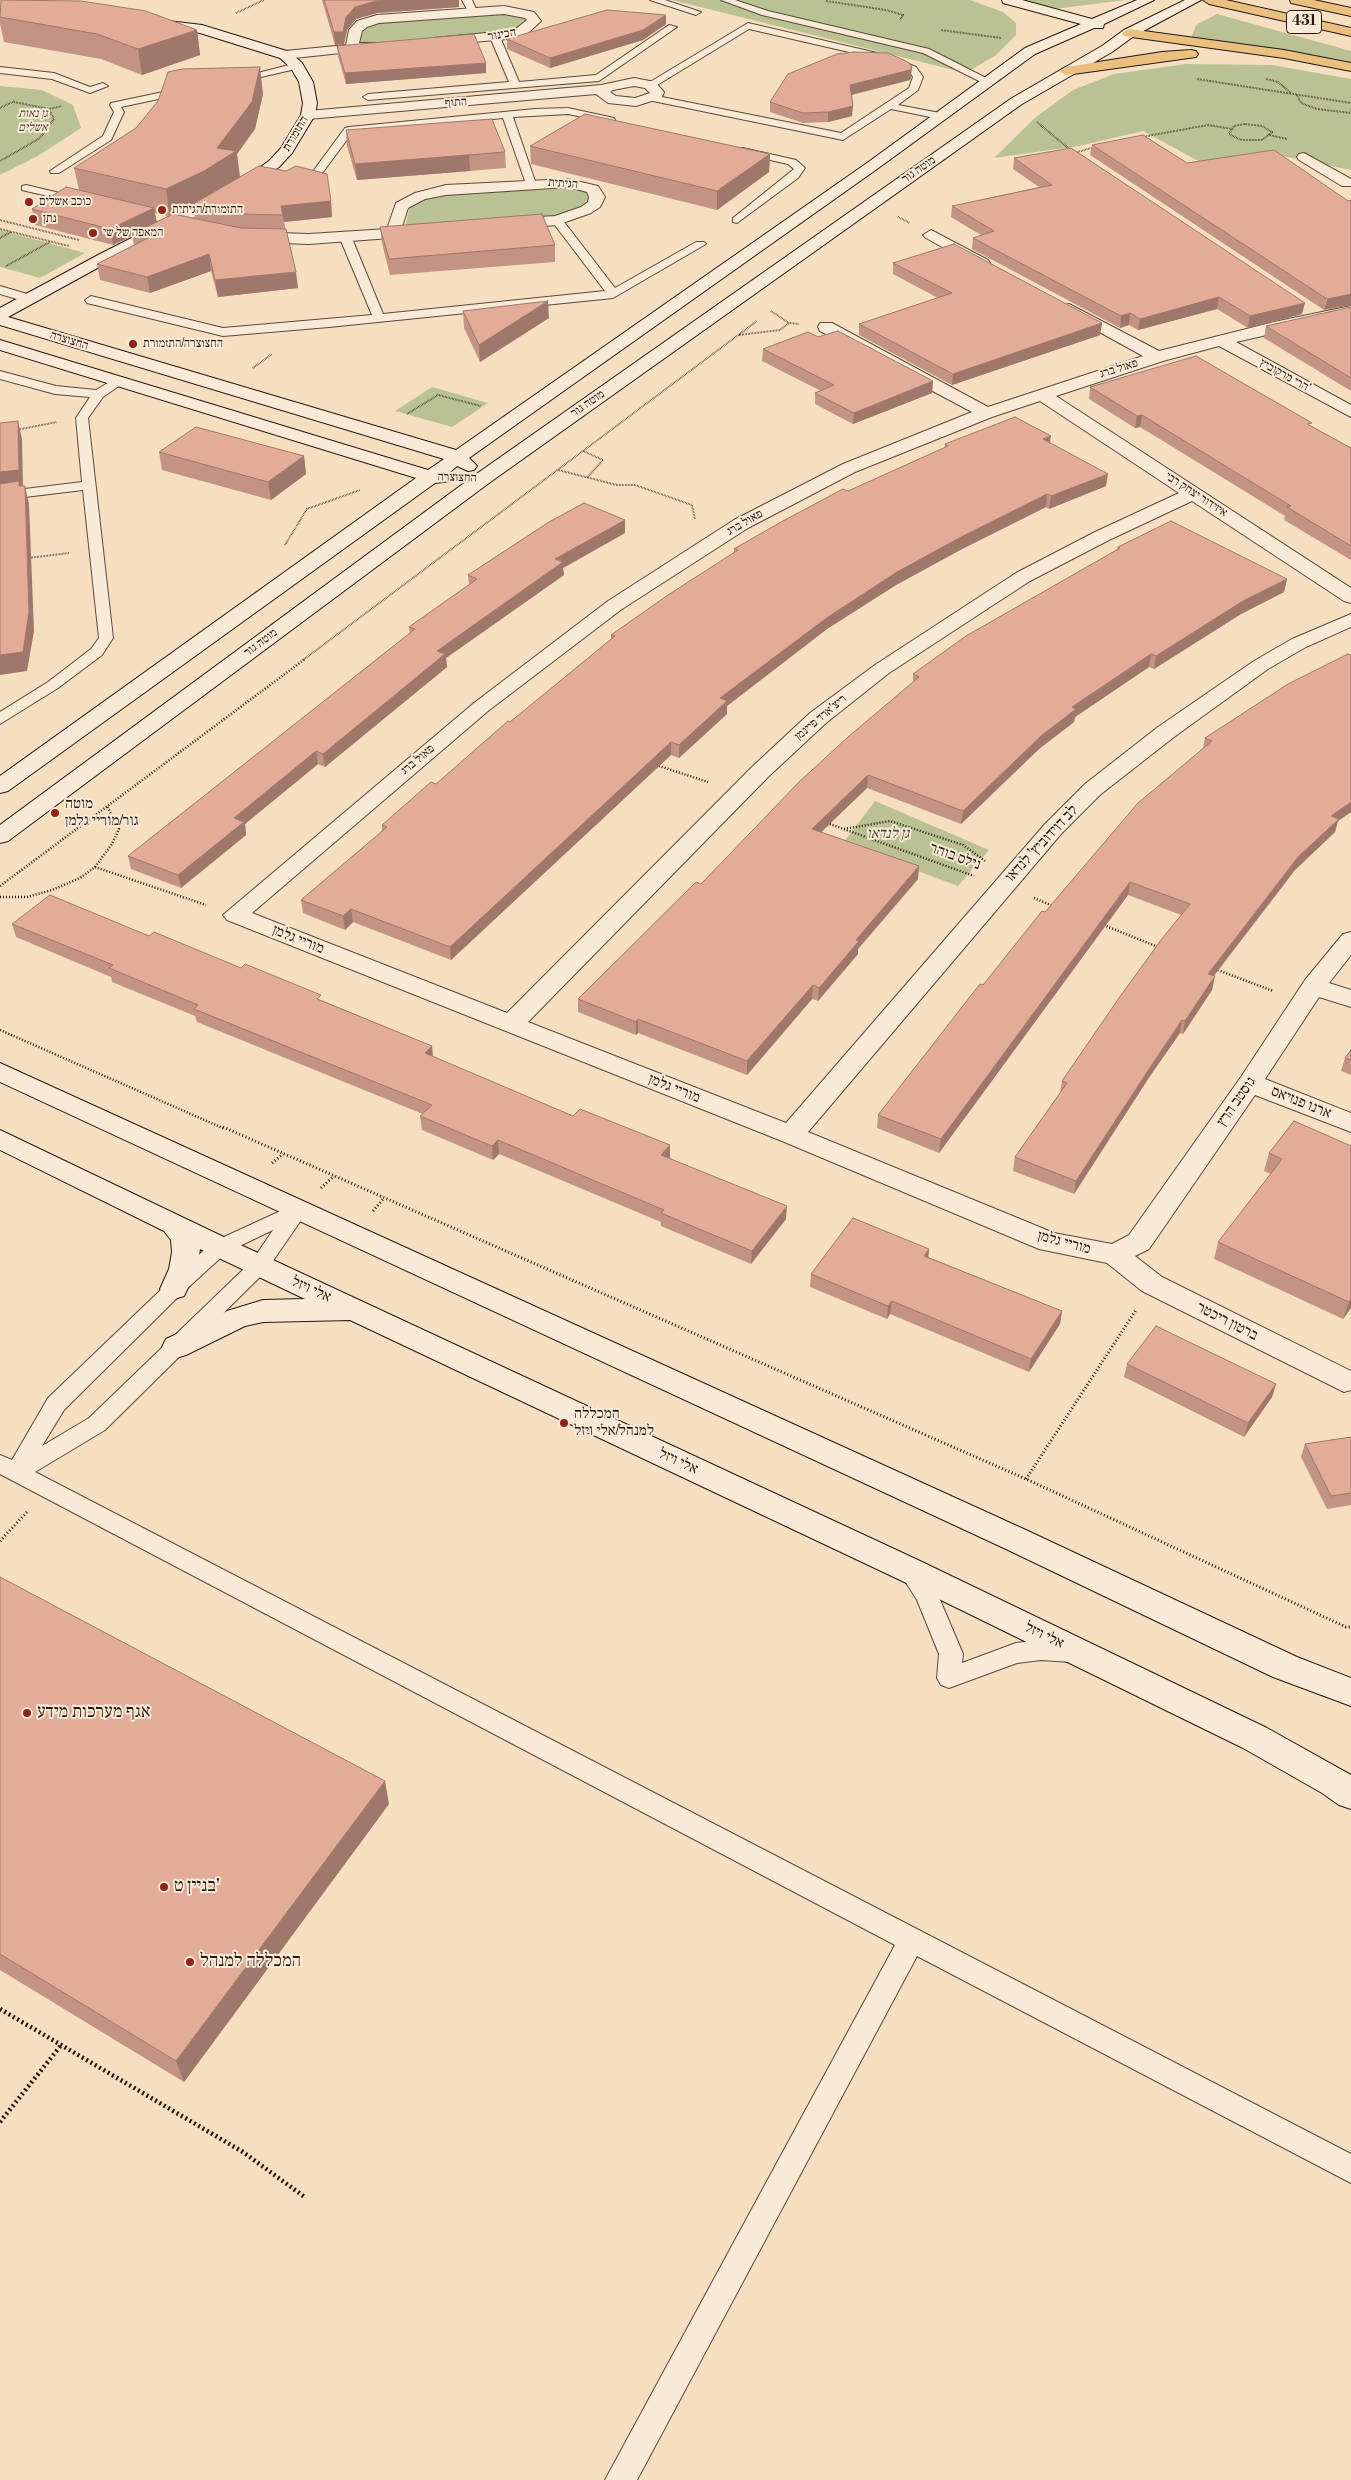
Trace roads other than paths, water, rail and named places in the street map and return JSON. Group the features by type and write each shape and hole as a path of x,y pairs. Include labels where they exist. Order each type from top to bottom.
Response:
{"highway":[{"name":"431","path":"1209,0 1351,32"},
{"name":"431","path":"1296,0 1351,12"},
{"path":"1129,33 1272,53 1351,67"},
{"path":"1066,71 1162,56 1272,53"}],"street":[{"path":"995,0 1015,12 1021,19"},
{"path":"1008,0 1129,33"},
{"name":"מוטה גור","path":"0,836 482,479 989,121 1129,33 1166,13 1196,0"},
{"path":"0,786 458,457 940,116 987,81 1030,45 1094,24 1143,2"},
{"name":"הכינור","path":"352,47 356,30 362,24 377,19 470,6 519,12 533,17 534,21 531,26 522,31 494,37 427,42"},
{"name":"התזמורת","path":"0,316 106,257 175,224 239,189 274,164 287,150 308,115 309,93 306,82 297,66 285,55 202,30 140,19"},
{"path":"285,55 352,47 390,45"},
{"name":"התוף","path":"308,115 604,89 624,82 651,92"},
{"path":"604,89 603,94 614,100 636,102 651,92"},
{"path":"1304,157 1350,184"},
{"name":"הגיתית","path":"393,232 401,206 420,196 446,190 568,183 593,189 598,197 596,204 586,210 557,220 490,226"},
{"path":"175,224 201,228"},
{"path":"236,235 291,239 432,230"},
{"path":"931,235 992,268"},
{"path":"1053,301 1157,357"},
{"path":"1303,306 1319,316"},
{"name":"פאול ברג","path":"235,915 481,707 614,605 702,548 758,515 849,468 986,412 1157,357 1319,316 1351,311"},
{"name":"החצוצרה","path":"0,320 458,457 482,479"},
{"path":"826,327 986,412"},
{"name":"הרי מרקוביץ'","path":"1220,340 1351,412"},
{"name":"החצוצרה","path":"0,344 431,477 482,479"},
{"name":"איזידור יצחק רבי","path":"1041,394 1351,597"},
{"path":"392,437 456,437 479,433 510,421"},
{"path":"358,455 380,473 385,483 386,501 369,521"},
{"name":"ריצ'ארד פיינמן","path":"511,1024 740,792 818,718 882,669 1022,577 1102,536 1194,493"},
{"name":"לב דוידוביץ' לנדאו","path":"791,1135 1053,829 1094,789 1166,732 1261,665 1299,643 1351,620"},
{"name":"מוריי גלמן","path":"235,915 791,1135 1049,1242 1115,1255"},
{"name":"גוסטב הרץ","path":"1115,1255 1139,1242 1250,1083 1309,994 1342,963 1351,939"},
{"path":"1309,994 1351,999"},
{"path":"0,1072 1017,1540 1285,1667 1351,1692"},
{"name":"ארנו פנזיאס","path":"1250,1083 1351,1123"},
{"name":"אלי ויזל","path":"0,1139 220,1247 909,1570 1079,1652 1255,1738 1334,1782 1351,1794"},
{"path":"174,1225 185,1238 186,1252 183,1269 174,1288"},
{"name":"ברטון ריכטר","path":"1115,1255 1152,1284 1344,1381"},
{"path":"176,1347 236,1318 263,1312 300,1309 360,1313"}],"lane":[{"path":"655,0 696,12"},
{"path":"726,0 765,13 926,51 987,81"},
{"path":"748,26 887,58 913,69 918,77 913,90 843,137 651,92 748,26"},
{"path":"368,96 599,78 672,27"},
{"path":"494,37 515,85"},
{"path":"226,81 297,66"},
{"path":"0,70 54,76 90,90 103,86"},
{"path":"55,171 107,138 119,112 115,106 198,87"},
{"path":"888,106 940,116"},
{"path":"319,170 350,130 568,111 624,124"},
{"path":"507,115 531,184"},
{"path":"728,147 792,162 800,168 794,176 736,220"},
{"path":"26,188 90,203"},
{"path":"152,218 175,224"},
{"path":"557,220 613,294"},
{"path":"345,236 379,318"},
{"path":"90,300 223,332 379,318 613,294 700,244"},
{"path":"0,290 30,299"},
{"path":"0,375 55,390 98,394"},
{"path":"0,719 53,685 98,652 106,638 82,418 98,394 120,382"},
{"path":"0,496 90,485"},
{"path":"8,1468 56,1404 174,1288 220,1247 298,1210"},
{"path":"8,1468 97,1424 260,1266 298,1210"},
{"path":"8,1468 1351,2169"},
{"path":"909,1570 927,1595 951,1654 949,1678 1016,1653 1041,1650 1079,1652"},
{"path":"620,2480 912,1939"}],"place":[{"name":"כוכב אשלים","path":"29,202"},
{"name":"התזמורת/הגיתית","path":"162,210"},
{"name":"נתן","path":"33,219"},
{"name":"המאפה של שי","path":"93,233"},
{"name":"החצוצרה/התזמורת","path":"133,344"},
{"name":"מוטה גור/מוריי גלמן","path":"55,813"},
{"name":"המכללה למנהל/אלי ויזל","path":"564,1423"},
{"name":"אגף מערכות מידע","path":"27,1713"},
{"name":"בניין ט'","path":"164,1887"},
{"name":"המכללה למנהל","path":"190,1962"}],"park label":[{"name":"גן נאות אשלים","path":"33,121"},
{"name":"גן לנדאו","path":"888,834"}]}
